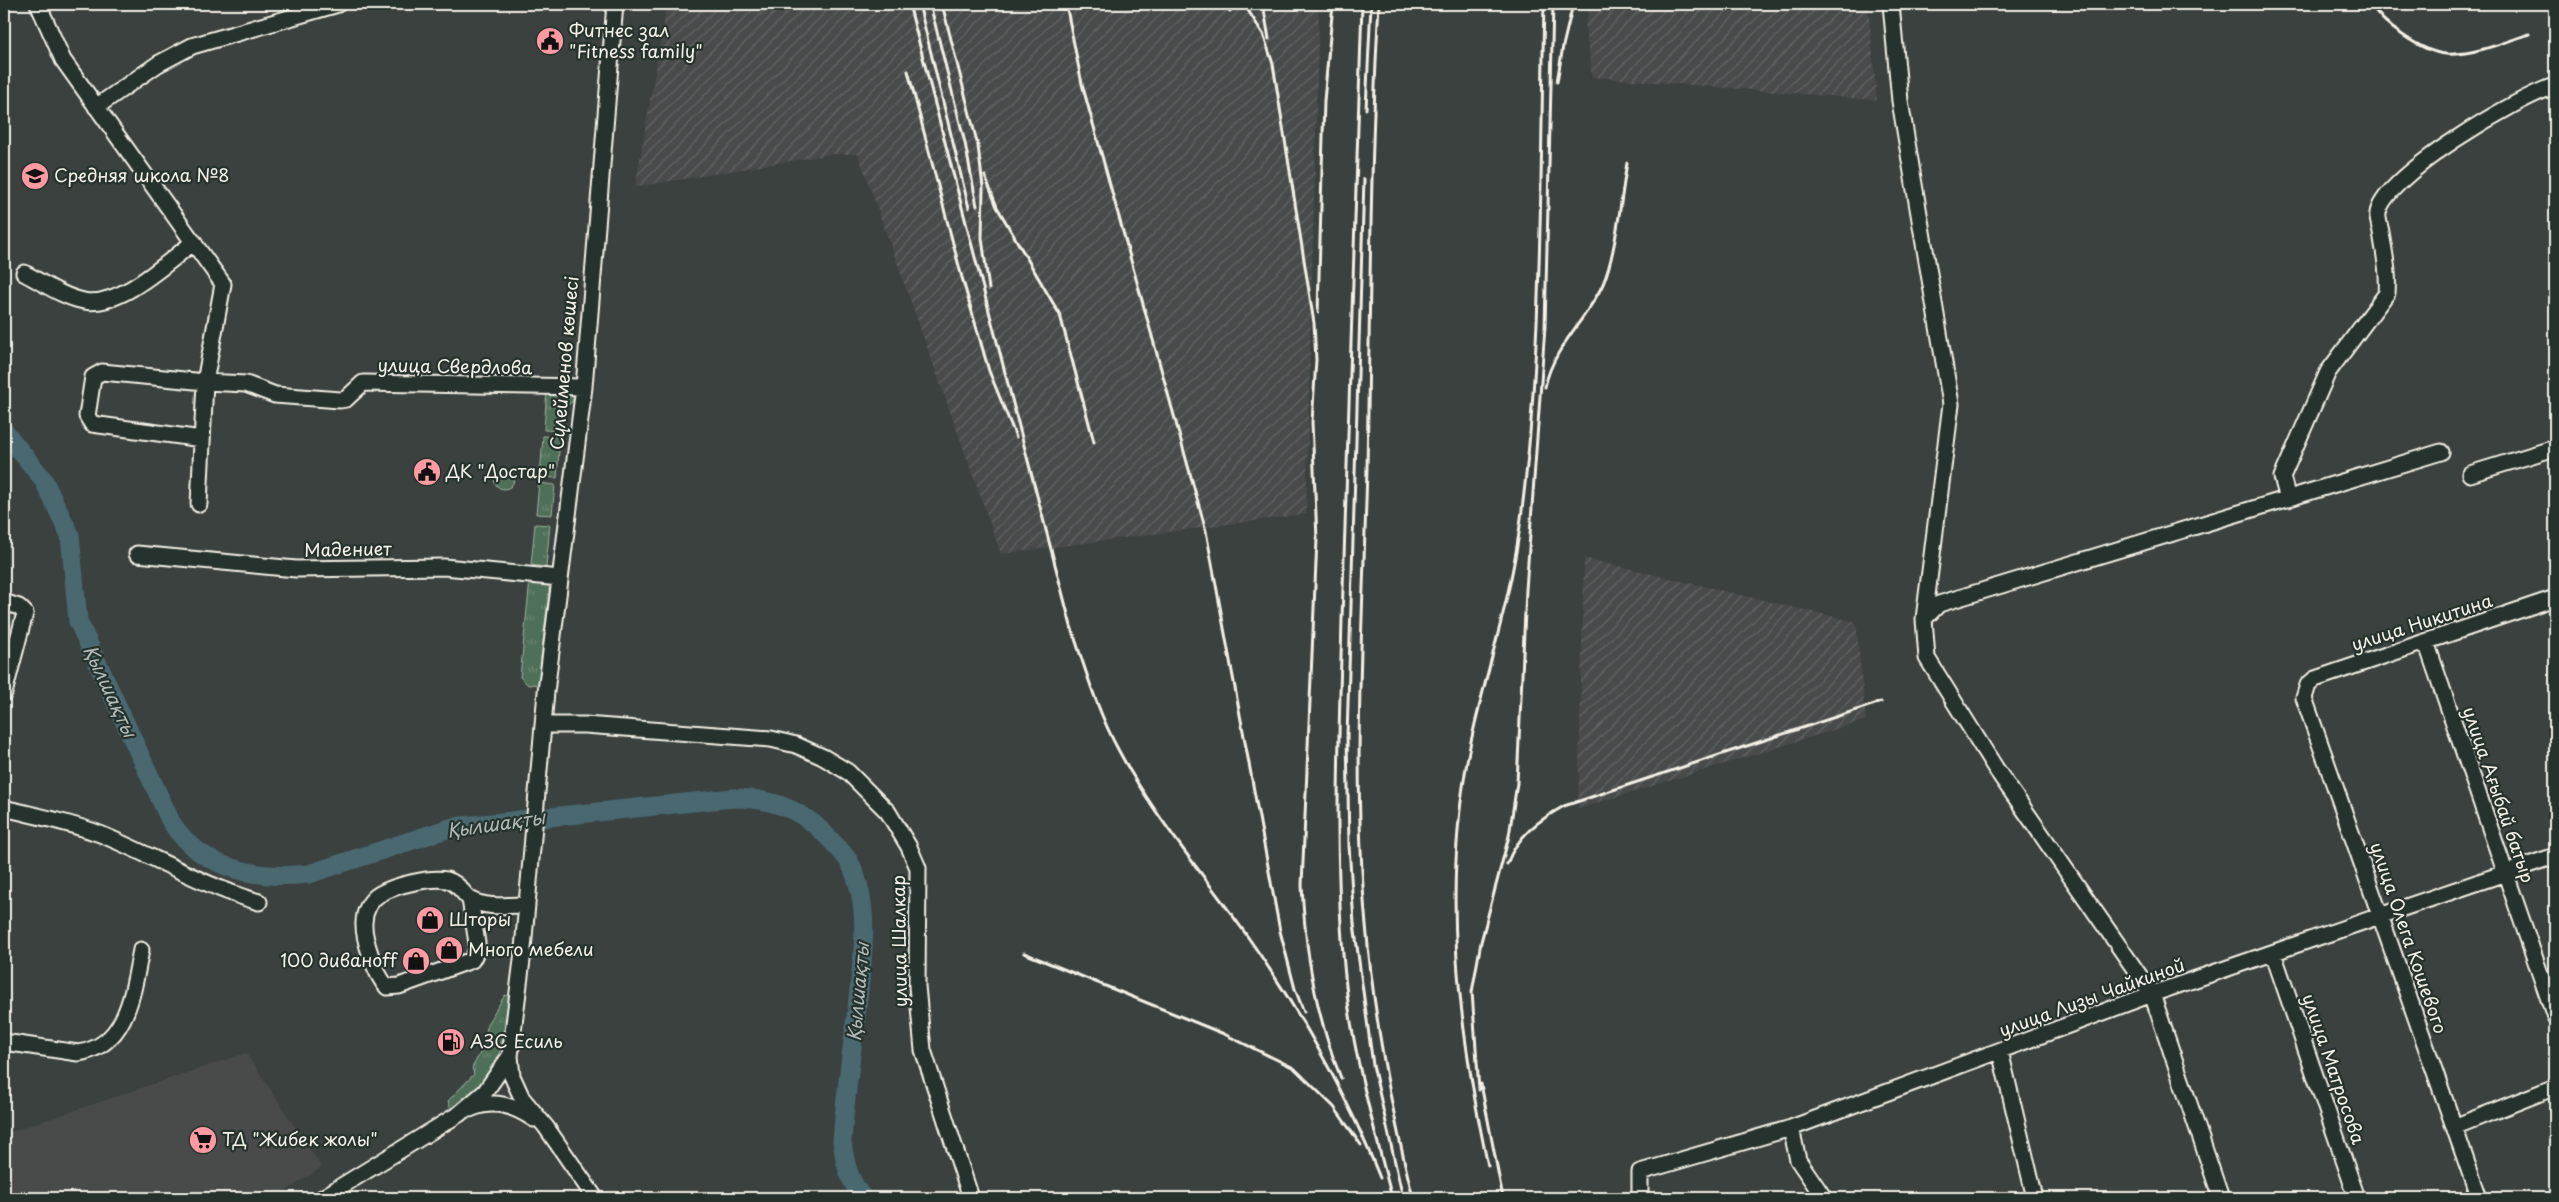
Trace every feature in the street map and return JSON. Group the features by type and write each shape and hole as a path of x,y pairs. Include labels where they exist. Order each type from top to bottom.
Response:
{"street":[{"path":"96,107 158,64 192,46 338,4"},
{"name":"Сүлейменов көшесі","path":"510,1056 527,905 543,725 584,387 615,4"},
{"path":"1891,4 1900,101 1951,404 1924,619 1928,658 1996,769 2152,994 2221,1198"},
{"path":"39,6 63,60 223,284 205,382 199,504"},
{"path":"2288,498 2282,477 2328,372 2387,293 2388,278 2378,214 2382,202 2405,176 2467,131 2541,90 2555,86"},
{"path":"24,273 72,298 86,301 105,301 124,293 194,242"},
{"name":"улица Свердлова","path":"202,439 92,424 87,416 92,380 95,374 102,372 246,384 275,395 340,400 346,399 363,383 476,387 584,387"},
{"path":"2470,474 2555,448"},
{"path":"1924,619 1939,604 2441,452"},
{"name":"Мадениет","path":"137,554 296,569 444,567 560,578"},
{"name":"улица Никитина","path":"2305,690 2315,679 2555,598"},
{"path":"4,602 18,607 25,613 4,693"},
{"name":"улица Ағыбай батыр","path":"2426,642 2504,873 2555,1016"},
{"name":"улица Олега Кошевого","path":"2305,690 2305,703 2479,1198"},
{"name":"улица Шалкар","path":"543,725 585,725 771,739 796,745 823,757 848,772 888,812 909,846 918,868 917,986 923,1050 971,1198"},
{"path":"4,808 91,831 198,880 259,902"},
{"name":"улица Лизы Чайкиной","path":"1640,1198 1640,1172 1791,1128 2152,994 2555,856"},
{"path":"470,899 477,943 477,950 472,960 399,986 387,987 377,970 365,934 364,923 372,901 380,894 419,881 447,880 456,884 470,899 493,905 527,905"},
{"path":"4,1042 78,1053 102,1046 118,1030 132,993 141,950"},
{"name":"улица Матросова","path":"2273,953 2357,1198"},
{"path":"2000,1052 2036,1198"},
{"path":"322,1198 459,1114 484,1092 510,1056"},
{"path":"510,1056 515,1085 522,1098 546,1127 595,1198"},
{"path":"2454,1127 2555,1087"},
{"path":"459,1114 486,1104 503,1104 524,1112 546,1127"},
{"path":"1791,1128 1798,1160 1824,1198"}],"shaded area":[{"path":"667,4 1319,4 1306,514 1001,554 858,154 832,154 635,187"},
{"path":"1592,4 1868,4 1877,100 1592,77 1585,23"},
{"path":"1584,558 1856,622 1866,720 1578,809"},
{"path":"246,1053 322,1167 275,1198 4,1198 4,1134"}],"green space":[{"path":"547,389 574,392 573,401 563,409 561,431 544,430"},
{"path":"543,436 560,437 557,478 540,477"},
{"path":"504,469 511,472 514,479 511,486 504,489 497,486 494,479 497,472"},
{"path":"539,483 555,485 552,515 536,514"},
{"path":"535,524 550,525 546,567 531,565"},
{"path":"530,580 550,582 538,684 528,685 520,677"},
{"path":"505,995 512,997 505,1032 496,1061 479,1087 451,1110 448,1101 474,1074 472,1068 486,1042 487,1024"}],"waterway":[{"name":"Қылшақты","path":"4,431 43,479 70,535 78,621 171,822 183,838 198,851 214,861 250,873 269,875 309,874 453,827 733,798 770,802 792,810 813,823 841,851 850,863 861,895 864,930 862,965 842,1142 848,1172 863,1198"}],"railway":[{"path":"909,4 1071,626 1099,707 1112,738 1133,776 1178,843 1243,930 1301,1019 1352,1113 1380,1178"},
{"path":"919,4 969,208"},
{"path":"930,4 965,143 977,206"},
{"path":"942,4 978,146 983,187 982,238 989,289"},
{"path":"1066,4 1082,84 1206,531 1280,931 1295,989 1304,1012"},
{"path":"1224,4 1230,11"},
{"path":"1244,4 1263,34 1273,64 1314,323 1316,360 1312,422 1317,539 1302,885 1309,959 1318,1008 1341,1078"},
{"path":"1263,4 1269,39"},
{"path":"1318,312 1324,101 1333,4"},
{"path":"1362,4 1344,542 1339,757 1339,894 1346,986 1354,1040 1365,1093 1392,1198"},
{"path":"1366,109 1371,4"},
{"path":"1379,4 1372,178 1367,468 1360,696 1360,811 1369,960 1391,1097 1413,1198"},
{"path":"1488,1166 1477,1114 1461,1009 1455,905 1456,852 1461,799 1470,746 1515,560 1527,467 1539,269 1544,4"},
{"path":"1479,1090 1472,992 1481,942 1509,836 1517,783 1526,590 1545,327 1553,4"},
{"path":"1557,82 1573,4"},
{"path":"2371,4 2381,18 2399,33 2424,48 2440,53 2456,54 2477,51 2529,34"},
{"path":"908,71 961,274 989,371 1016,437"},
{"path":"1545,387 1555,359 1596,297 1608,272 1615,241 1627,163"},
{"path":"985,176 997,207 1060,315 1094,442"},
{"path":"1364,179 1347,736 1349,845 1354,924 1373,1065 1403,1198"},
{"path":"1507,864 1511,854 1523,837 1538,823 1564,806 1881,702"},
{"path":"1024,953 1224,1034 1294,1068 1334,1107 1361,1145"},
{"path":"1481,1084 1503,1198"}],"place":[{"name":"Фитнес зал \"Fitness family\"","path":"550,41"},
{"name":"Средняя школа №8","path":"35,176"},
{"name":"ДК \"Достар\"","path":"427,472"},
{"name":"Шторы","path":"430,920"},
{"name":"Много мебели","path":"449,950"},
{"name":"100 диваноff","path":"416,961"},
{"name":"АЗС Есиль","path":"451,1042"},
{"name":"ТД \"Жибек жолы\"","path":"203,1140"}]}
